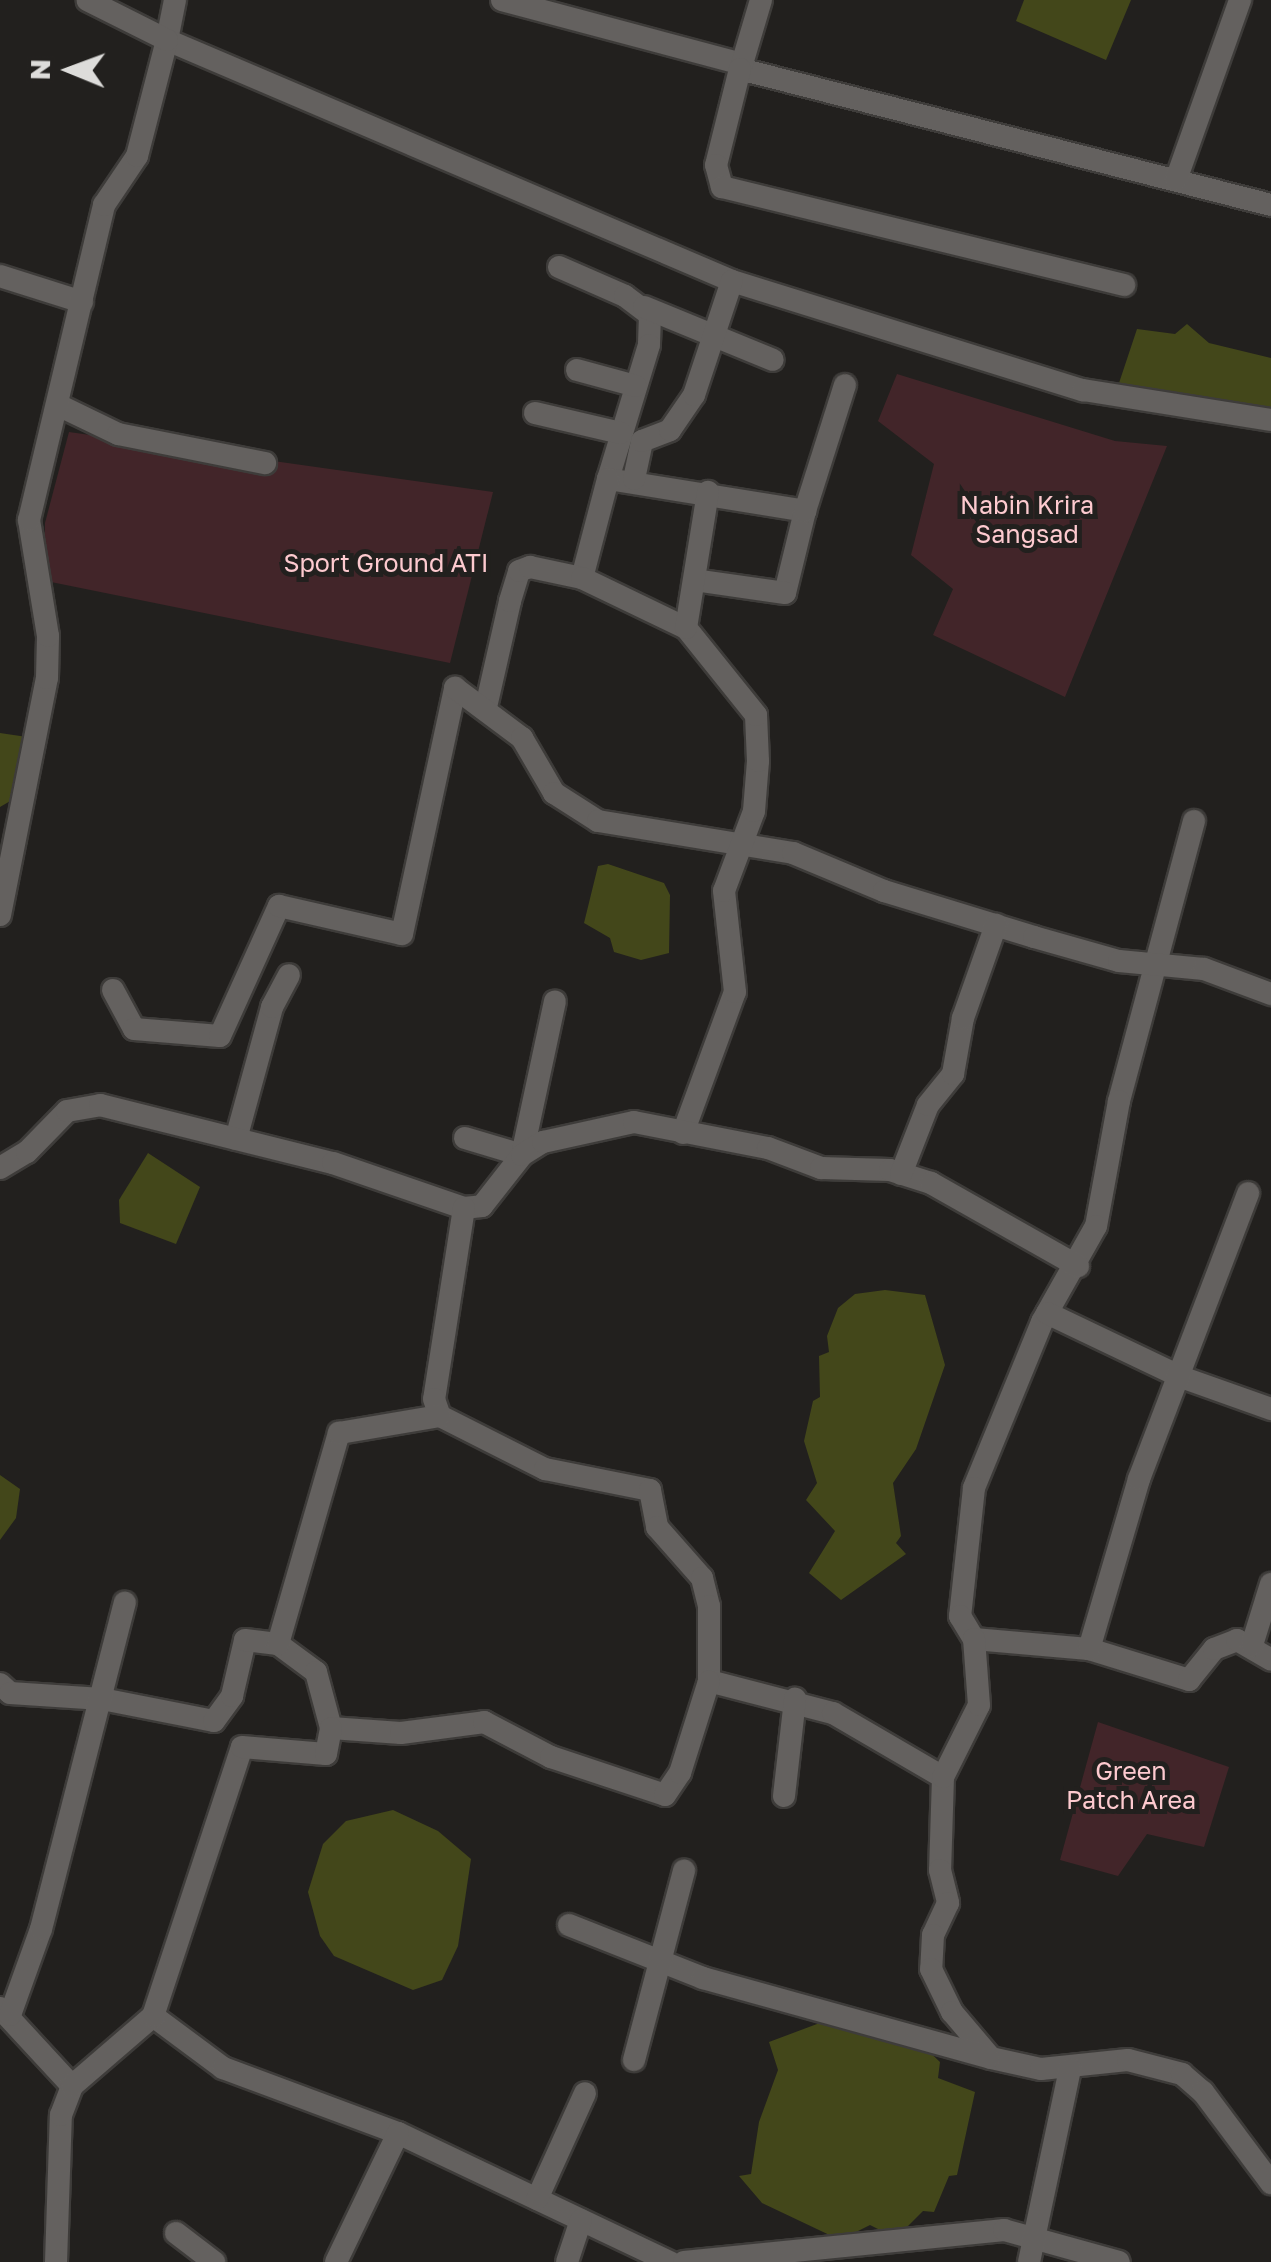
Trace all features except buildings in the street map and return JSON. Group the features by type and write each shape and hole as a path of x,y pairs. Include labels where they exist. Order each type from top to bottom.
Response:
{"street":[{"path":"87,0 167,40 732,282 1083,390 1271,420"},
{"path":"0,915 47,678 48,636 29,520 104,206 137,156 175,0"},
{"path":"502,0 741,67 1271,205"},
{"path":"760,0 716,165 722,187 1124,286"},
{"path":"1176,180 1240,0"},
{"path":"558,267 644,308 773,360"},
{"path":"0,276 82,302"},
{"path":"634,480 642,442 670,430 694,395 732,282"},
{"path":"582,578 652,328 644,308"},
{"path":"577,370 636,386"},
{"path":"695,580 784,593 845,385"},
{"path":"58,405 118,434 264,463"},
{"path":"535,413 621,433"},
{"path":"608,479 708,492 806,512"},
{"path":"686,628 708,492"},
{"path":"486,708 519,572 546,568 582,578 686,628 756,715 754,810 724,891 736,992 684,1134"},
{"path":"113,990 134,1030 220,1036 279,906 402,934 455,688 522,738 554,793 577,810 662,835 793,853 884,891 996,925 1118,960 1204,969 1271,994"},
{"path":"1194,821 1119,1101 1096,1226 1078,1266 1047,1313 974,1488 959,1593 964,1632 974,1639 1089,1649 1189,1680 1214,1648 1236,1640 1262,1653 1271,1584"},
{"path":"902,1174 928,1105 953,1074 963,1018 996,925"},
{"path":"236,1140 272,1007 289,976"},
{"path":"522,1155 556,1001"},
{"path":"0,1168 28,1152 67,1111 100,1106 138,1110 236,1140 333,1163 464,1208 482,1206 522,1155 543,1142 634,1122 768,1148 820,1168 902,1174 1019,1228 1078,1266"},
{"path":"465,1138 522,1155"},
{"path":"1089,1649 1139,1478 1181,1378 1248,1193"},
{"path":"440,1416 434,1399 464,1208"},
{"path":"1047,1313 1181,1378 1271,1409"},
{"path":"278,1644 339,1433 440,1416 545,1469 650,1490 657,1527 702,1578 710,1606 709,1681 680,1773 665,1795 551,1757 484,1722 400,1733 331,1728"},
{"path":"72,2086 5,2012 41,1929 125,1604"},
{"path":"974,1639 979,1705 942,1777 940,1854 948,1904 933,1935 930,1969 952,2012 991,2058"},
{"path":"3,1697 102,1699 214,1721 232,1696 245,1640 278,1644 316,1672 331,1728 326,1754 242,1747 153,2016 72,2086 55,2146 56,2262"},
{"path":"709,1681 795,1699 833,1713 942,1777"},
{"path":"784,1796 795,1699"},
{"path":"634,2060 684,1871"},
{"path":"570,1924 704,1978 991,2058 1070,2069 1128,2060 1182,2074 1271,2183"},
{"path":"153,2016 223,2068 398,2133 670,2262"},
{"path":"1029,2262 1030,2237 1070,2091 1070,2069"},
{"path":"537,2199 586,2092"},
{"path":"336,2262 398,2133"},
{"path":"567,2262 581,2220"},
{"path":"684,2262 1004,2230 1119,2262"},
{"path":"176,2233 214,2262"}],"green space":[{"name":"Nabin Krira Sangsad","path":"897,374 1115,441 1167,446 1065,697 933,635 953,589 911,555 934,464 878,421"},
{"name":"Sport Ground ATI","path":"69,432 493,492 450,663 51,582 44,575 45,523"},
{"name":"Green Patch Area","path":"1098,1722 1229,1767 1204,1847 1147,1834 1118,1876 1060,1860"}],"shaded area":[{"path":"1024,0 1131,0 1106,60 1016,21"},
{"path":"1187,324 1209,343 1271,358 1271,416 1119,383 1137,329 1175,334"},
{"path":"0,733 27,737 12,800 0,807"},
{"path":"608,864 664,883 670,895 669,953 641,960 614,952 610,938 584,923 598,866"},
{"path":"148,1153 200,1187 176,1244 120,1223 119,1200"},
{"path":"885,1290 925,1295 945,1365 916,1449 893,1483 901,1536 896,1543 906,1554 841,1600 809,1573 835,1531 806,1500 817,1483 804,1441 813,1401 820,1397 819,1356 829,1352 827,1336 838,1308 855,1294"},
{"path":"0,1475 20,1489 16,1518 0,1540"},
{"path":"393,1810 438,1831 471,1859 458,1946 442,1980 413,1990 334,1956 320,1936 308,1892 323,1844 346,1821"},
{"path":"833,2018 838,2028 852,2022 920,2043 940,2062 938,2078 975,2092 957,2175 949,2176 934,2212 923,2211 905,2229 886,2233 870,2225 840,2240 762,2203 739,2176 751,2174 759,2122 778,2070 769,2042"}]}
